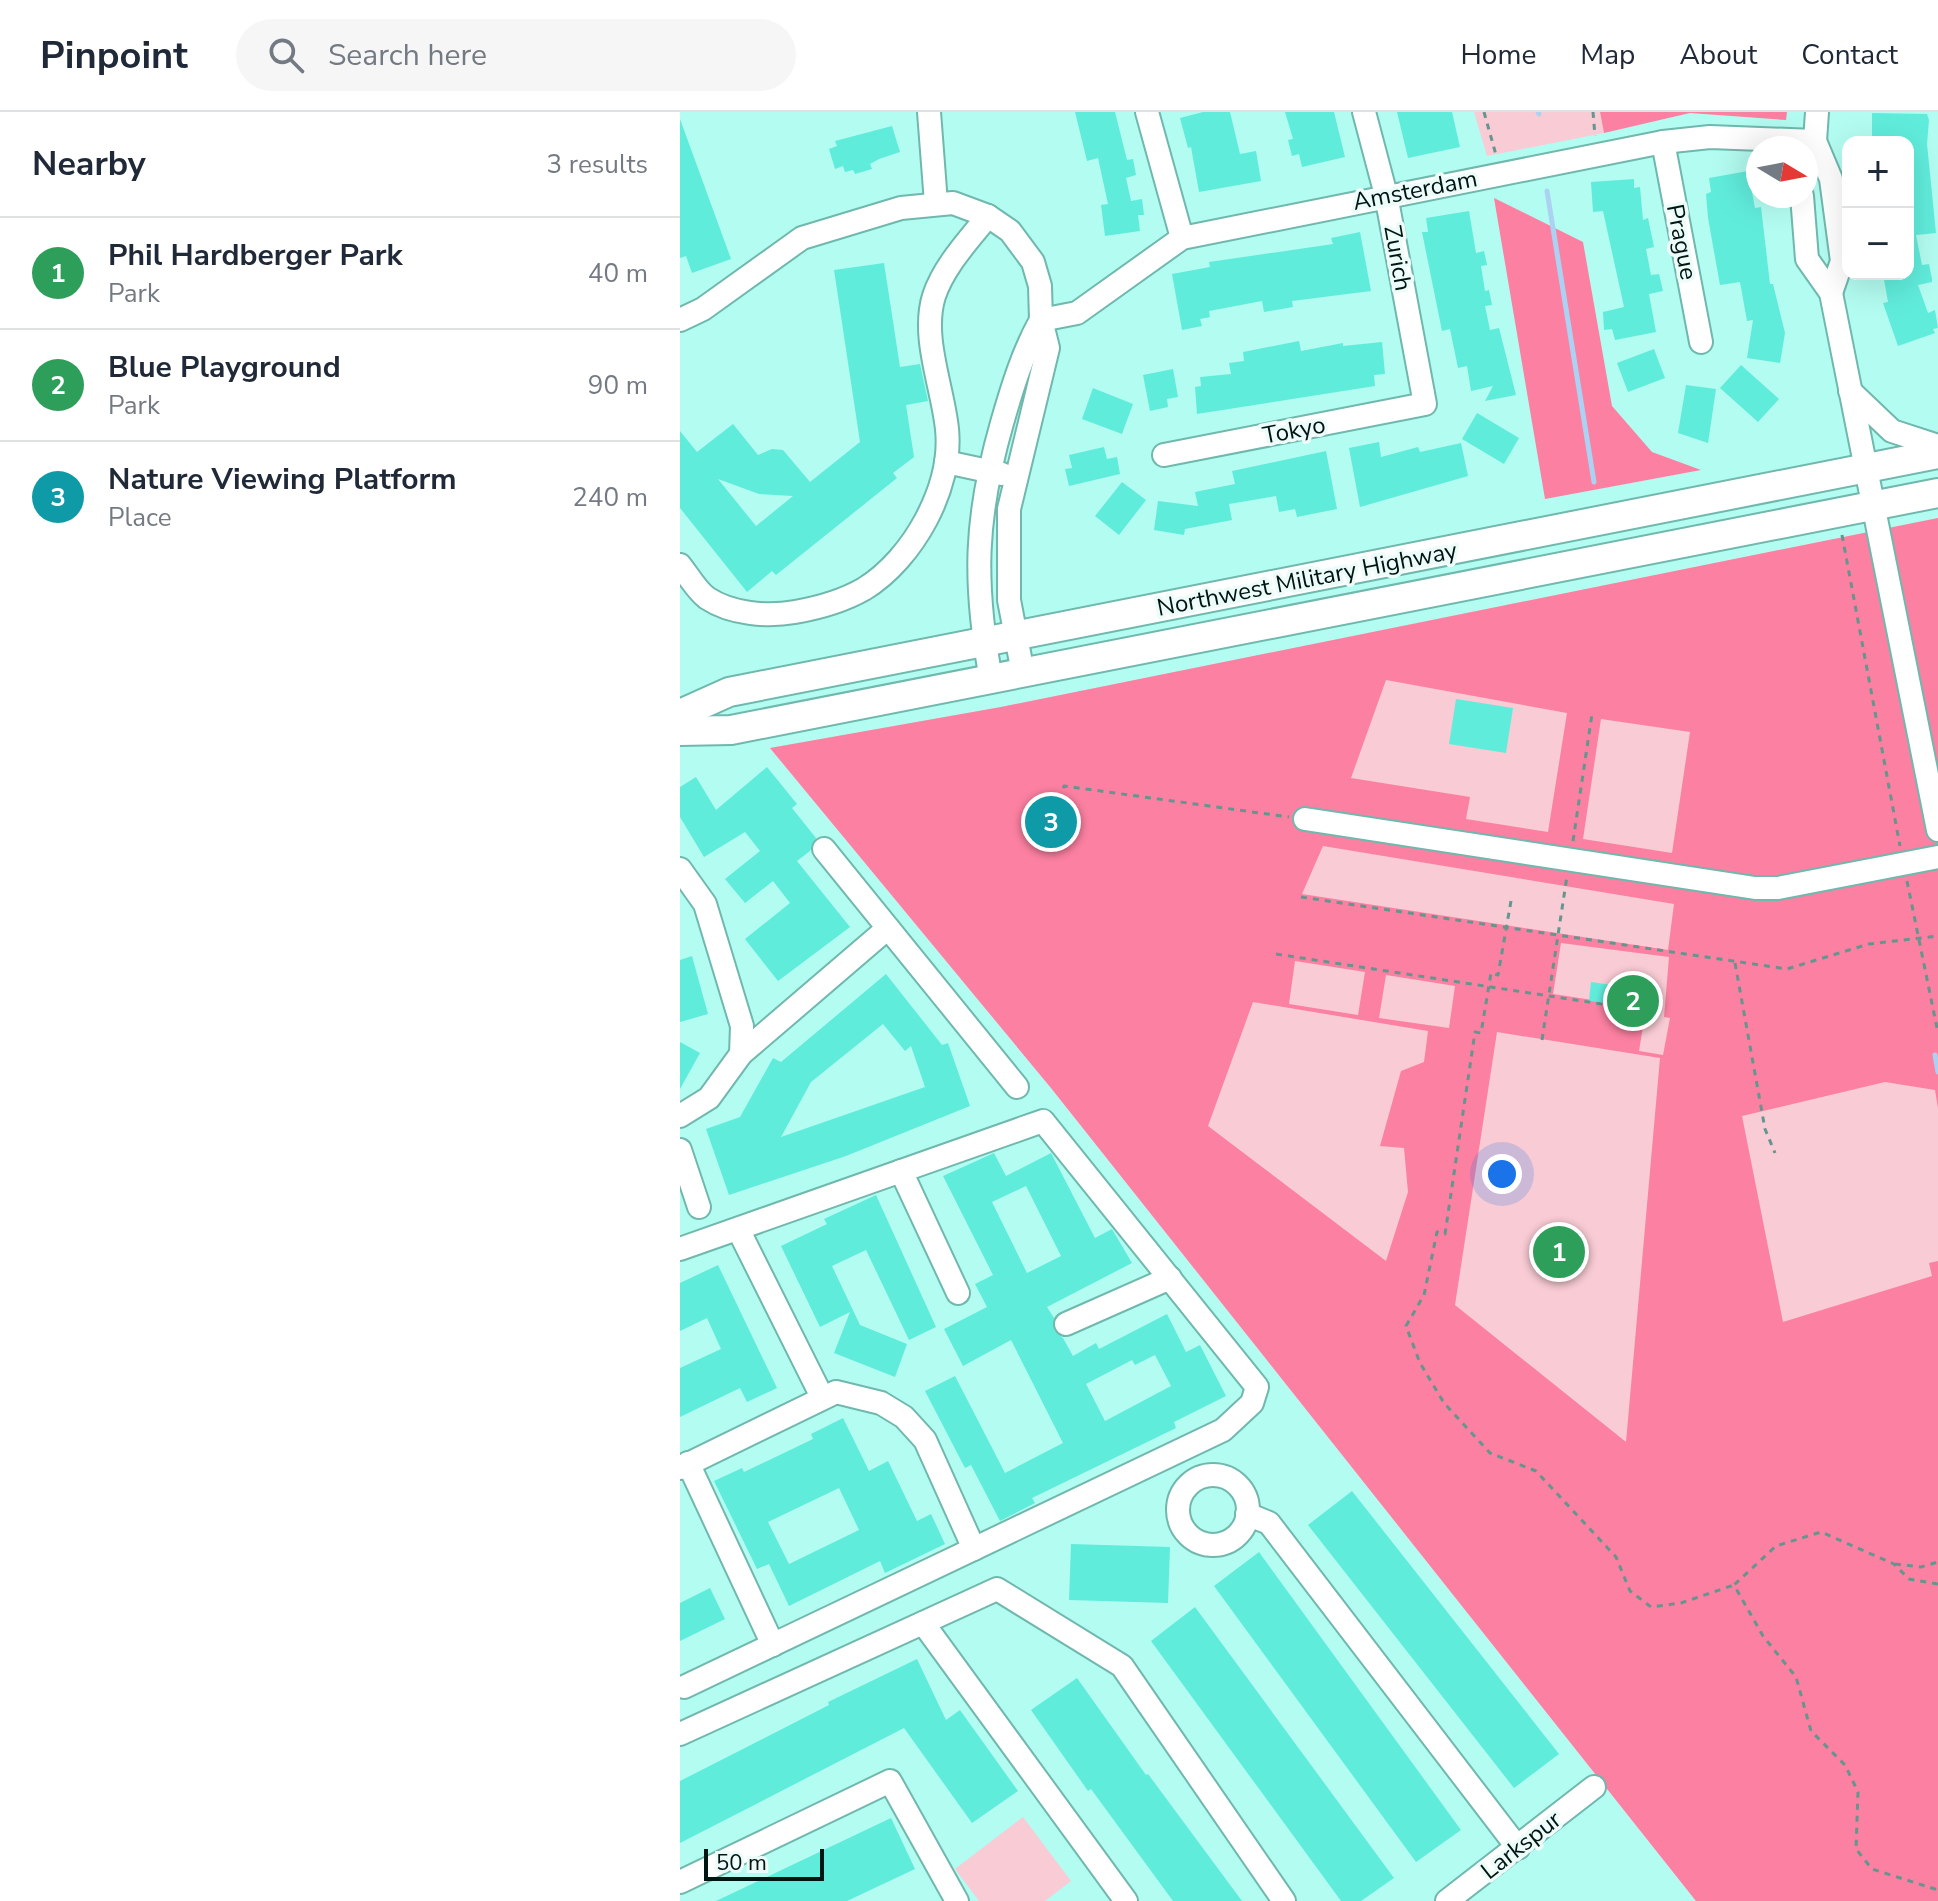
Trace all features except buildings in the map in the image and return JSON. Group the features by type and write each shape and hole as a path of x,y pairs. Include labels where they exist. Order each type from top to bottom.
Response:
{"main road":[{"name":"Northwest Military Highway","path":"680,714 729,692 1938,454"},
{"name":"Northwest Military Highway","path":"680,731 731,730 1938,493"}],"street":[{"path":"929,112 936,203"},
{"path":"1147,112 1182,238"},
{"name":"Zurich","path":"1364,112 1386,195 1425,404"},
{"path":"1815,136 1817,112"},
{"name":"Amsterdam","path":"1041,320 1077,313 1182,238 1663,142 1710,137 1746,138"},
{"name":"Prague","path":"1663,142 1701,342"},
{"path":"1818,148 1831,179 1842,261 1831,293"},
{"path":"680,320 703,309 802,238 901,208 953,203 988,216 1010,231 1033,262 1040,286 1041,320 1048,348 1015,477 1006,556 1023,673"},
{"path":"1803,208 1807,259 1831,293 1863,469 1938,830"},
{"path":"680,565 705,597 734,609 774,616 836,601 862,590 886,572 912,542 936,498 946,462 947,432 930,323 934,298 947,269 988,216"},
{"path":"1804,226 1837,223"},
{"path":"991,679 984,642 978,551 981,503 988,471 1029,342 1041,320"},
{"path":"1848,389 1892,431 1938,446"},
{"name":"Tokyo","path":"1164,455 1425,404"},
{"path":"946,462 1015,477"},
{"path":"1305,819 1755,888 1778,888 1938,857"},
{"path":"824,849 1017,1087"},
{"path":"680,869 705,904 729,975 742,1026 741,1054"},
{"path":"680,1116 709,1098 741,1054 888,928"},
{"path":"680,1249 1043,1121 1257,1387 1252,1403 1223,1430 684,1687"},
{"path":"680,1150 699,1207"},
{"path":"901,1171 958,1293"},
{"path":"738,1229 822,1397"},
{"path":"1066,1324 1170,1278"},
{"path":"773,1645 684,1466 822,1397 836,1392 853,1396 881,1403 904,1417 925,1440 974,1549"},
{"path":"1247,1514 1269,1523 1518,1848"},
{"path":"680,1734 997,1589 1122,1666 1284,1901"},
{"path":"923,1623 1126,1901"},
{"path":"680,1882 890,1781 951,1899"},
{"name":"Larkspur","path":"1447,1901 1594,1787"}],"path":[{"path":"1484,112 1497,158"},
{"path":"1590,140 1595,138 1593,112"},
{"path":"1492,163 1504,157"},
{"path":"1840,528 1938,1033"},
{"path":"1051,822 1064,786 1305,819"},
{"path":"1301,897 1787,969 1869,944 1938,936"},
{"path":"1511,901 1498,975 1491,973 1481,1033 1475,1032 1445,1234 1437,1232 1424,1295 1406,1326 1420,1363 1444,1403 1490,1453 1536,1471 1616,1557 1630,1591 1651,1607 1681,1603 1734,1585 1776,1546 1821,1532 1894,1564 1921,1567 1938,1562"},
{"path":"1276,954 1660,1013"},
{"path":"1735,963 1765,1129 1775,1153"},
{"path":"1894,1564 1909,1579 1938,1584"},
{"path":"1734,1585 1763,1636 1796,1677 1811,1731 1845,1765 1858,1792 1856,1849 1872,1869 1938,1890"}],"shaded area":[{"path":"1474,112 1600,112 1604,133 1487,156"},
{"path":"1600,112 1787,112 1786,120 1690,113 1604,133"},
{"path":"1494,198 1583,242 1612,406 1652,452 1701,470 1545,499"},
{"path":"1938,518 1938,1901 1696,1901 1051,1088 770,748 1001,707"},
{"path":"1938,518 1938,1108 1935,1090 1885,1082 1742,1116 1783,1322 1932,1276 1929,1263 1938,1261 1938,1901 1696,1901 1051,1088 770,748 1001,707","holes":["1386,680 1567,713 1548,832 1466,819 1470,797 1351,778","1601,719 1690,732 1672,853 1583,839","1323,846 1674,904 1668,950 1302,894","1561,943 1669,957 1664,1017 1670,1018 1663,1055 1639,1051 1646,1008 1553,994","1295,961 1365,972 1358,1015 1289,1004","1386,975 1455,986 1449,1028 1379,1018","1253,1002 1428,1031 1424,1062 1401,1071 1380,1146 1404,1148 1408,1192 1386,1261 1208,1126","1497,1032 1660,1058 1626,1442 1455,1305"]},
{"path":"1023,1817 1071,1881 1045,1901 979,1901 955,1869"}],"waterway":[{"path":"1547,191 1594,482"},
{"path":"1935,1055 1938,1072"}],"place":[{"name":"Nature Viewing Platform","path":"1051,822"},
{"name":"Blue Playground","path":"1633,1001"},
{"name":"Phil Hardberger Park","path":"1559,1252"}]}
